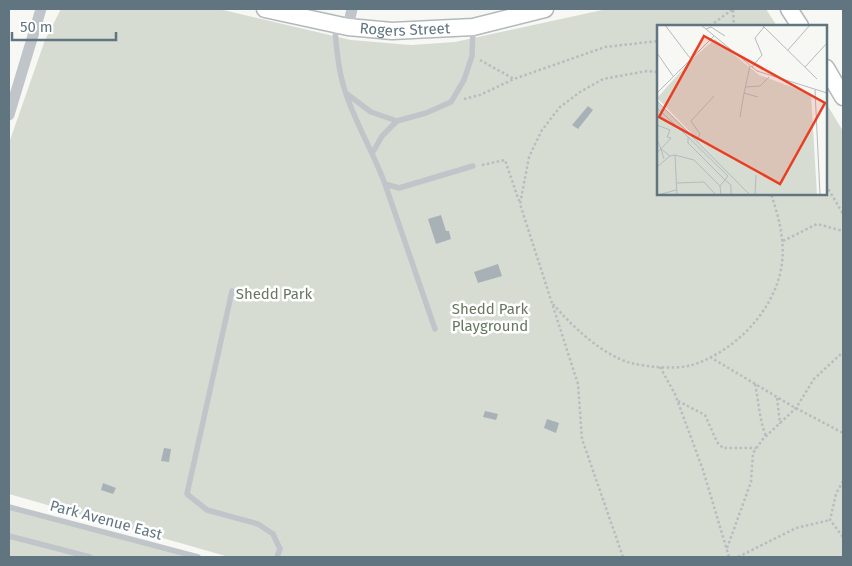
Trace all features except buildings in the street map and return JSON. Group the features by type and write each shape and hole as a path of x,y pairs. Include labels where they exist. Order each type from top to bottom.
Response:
{"main road":[{"name":"Rogers Street","path":"265,9 342,25 392,31 473,26 545,9"},
{"path":"789,9 799,25"},
{"path":"827,70 843,97"}],"street":[{"path":"9,115 41,9"},
{"path":"342,25 352,9"}],"lane":[{"path":"342,25 338,62 346,92 373,152 435,329"},
{"path":"373,152 382,136 397,121 426,113 451,102 464,80 472,56 473,26"},
{"path":"346,92 371,112 397,121"},
{"path":"385,184 399,188 473,166"},
{"path":"232,291 187,494 206,510 258,524 273,534 280,549 277,557"},
{"name":"Park Avenue East","path":"9,507 198,557"},
{"path":"9,536 90,557"}],"path":[{"path":"711,25 733,9"},
{"path":"733,9 734,25"},
{"path":"451,102 480,95 547,65 605,47 657,42"},
{"path":"472,56 514,79"},
{"path":"520,204 529,157 542,130 560,107 580,92 603,79 647,71 657,72"},
{"path":"473,166 504,160 578,384 582,439 623,557"},
{"path":"827,187 843,214"},
{"path":"552,303 570,324 597,346 630,363 660,367 691,366 710,357 739,338 758,318 773,294 781,268 782,242 771,195"},
{"path":"782,242 816,224 843,231"},
{"path":"727,548 751,482 753,453 766,436 796,408 814,380 843,352"},
{"path":"710,357 754,384 843,433"},
{"path":"660,367 678,401 703,470 729,557"},
{"path":"754,384 760,402 762,426 766,436"},
{"path":"777,397 777,412 780,424"},
{"path":"678,401 704,415 717,442 723,448 756,448"},
{"path":"830,520 836,494 843,481"},
{"path":"830,520 843,537"},
{"path":"738,557 796,528 830,520"}],"green space":[{"name":"Shedd Park","path":"61,9 219,9 351,40 411,45 455,42 607,9 766,9 776,25 657,25 657,195 827,195 827,105 843,131 843,557 229,557 9,494 9,143 45,40"},
{"path":"9,507 197,557 9,557"}],"park label":[{"name":"Shedd Park Playground","path":"490,318"}]}
